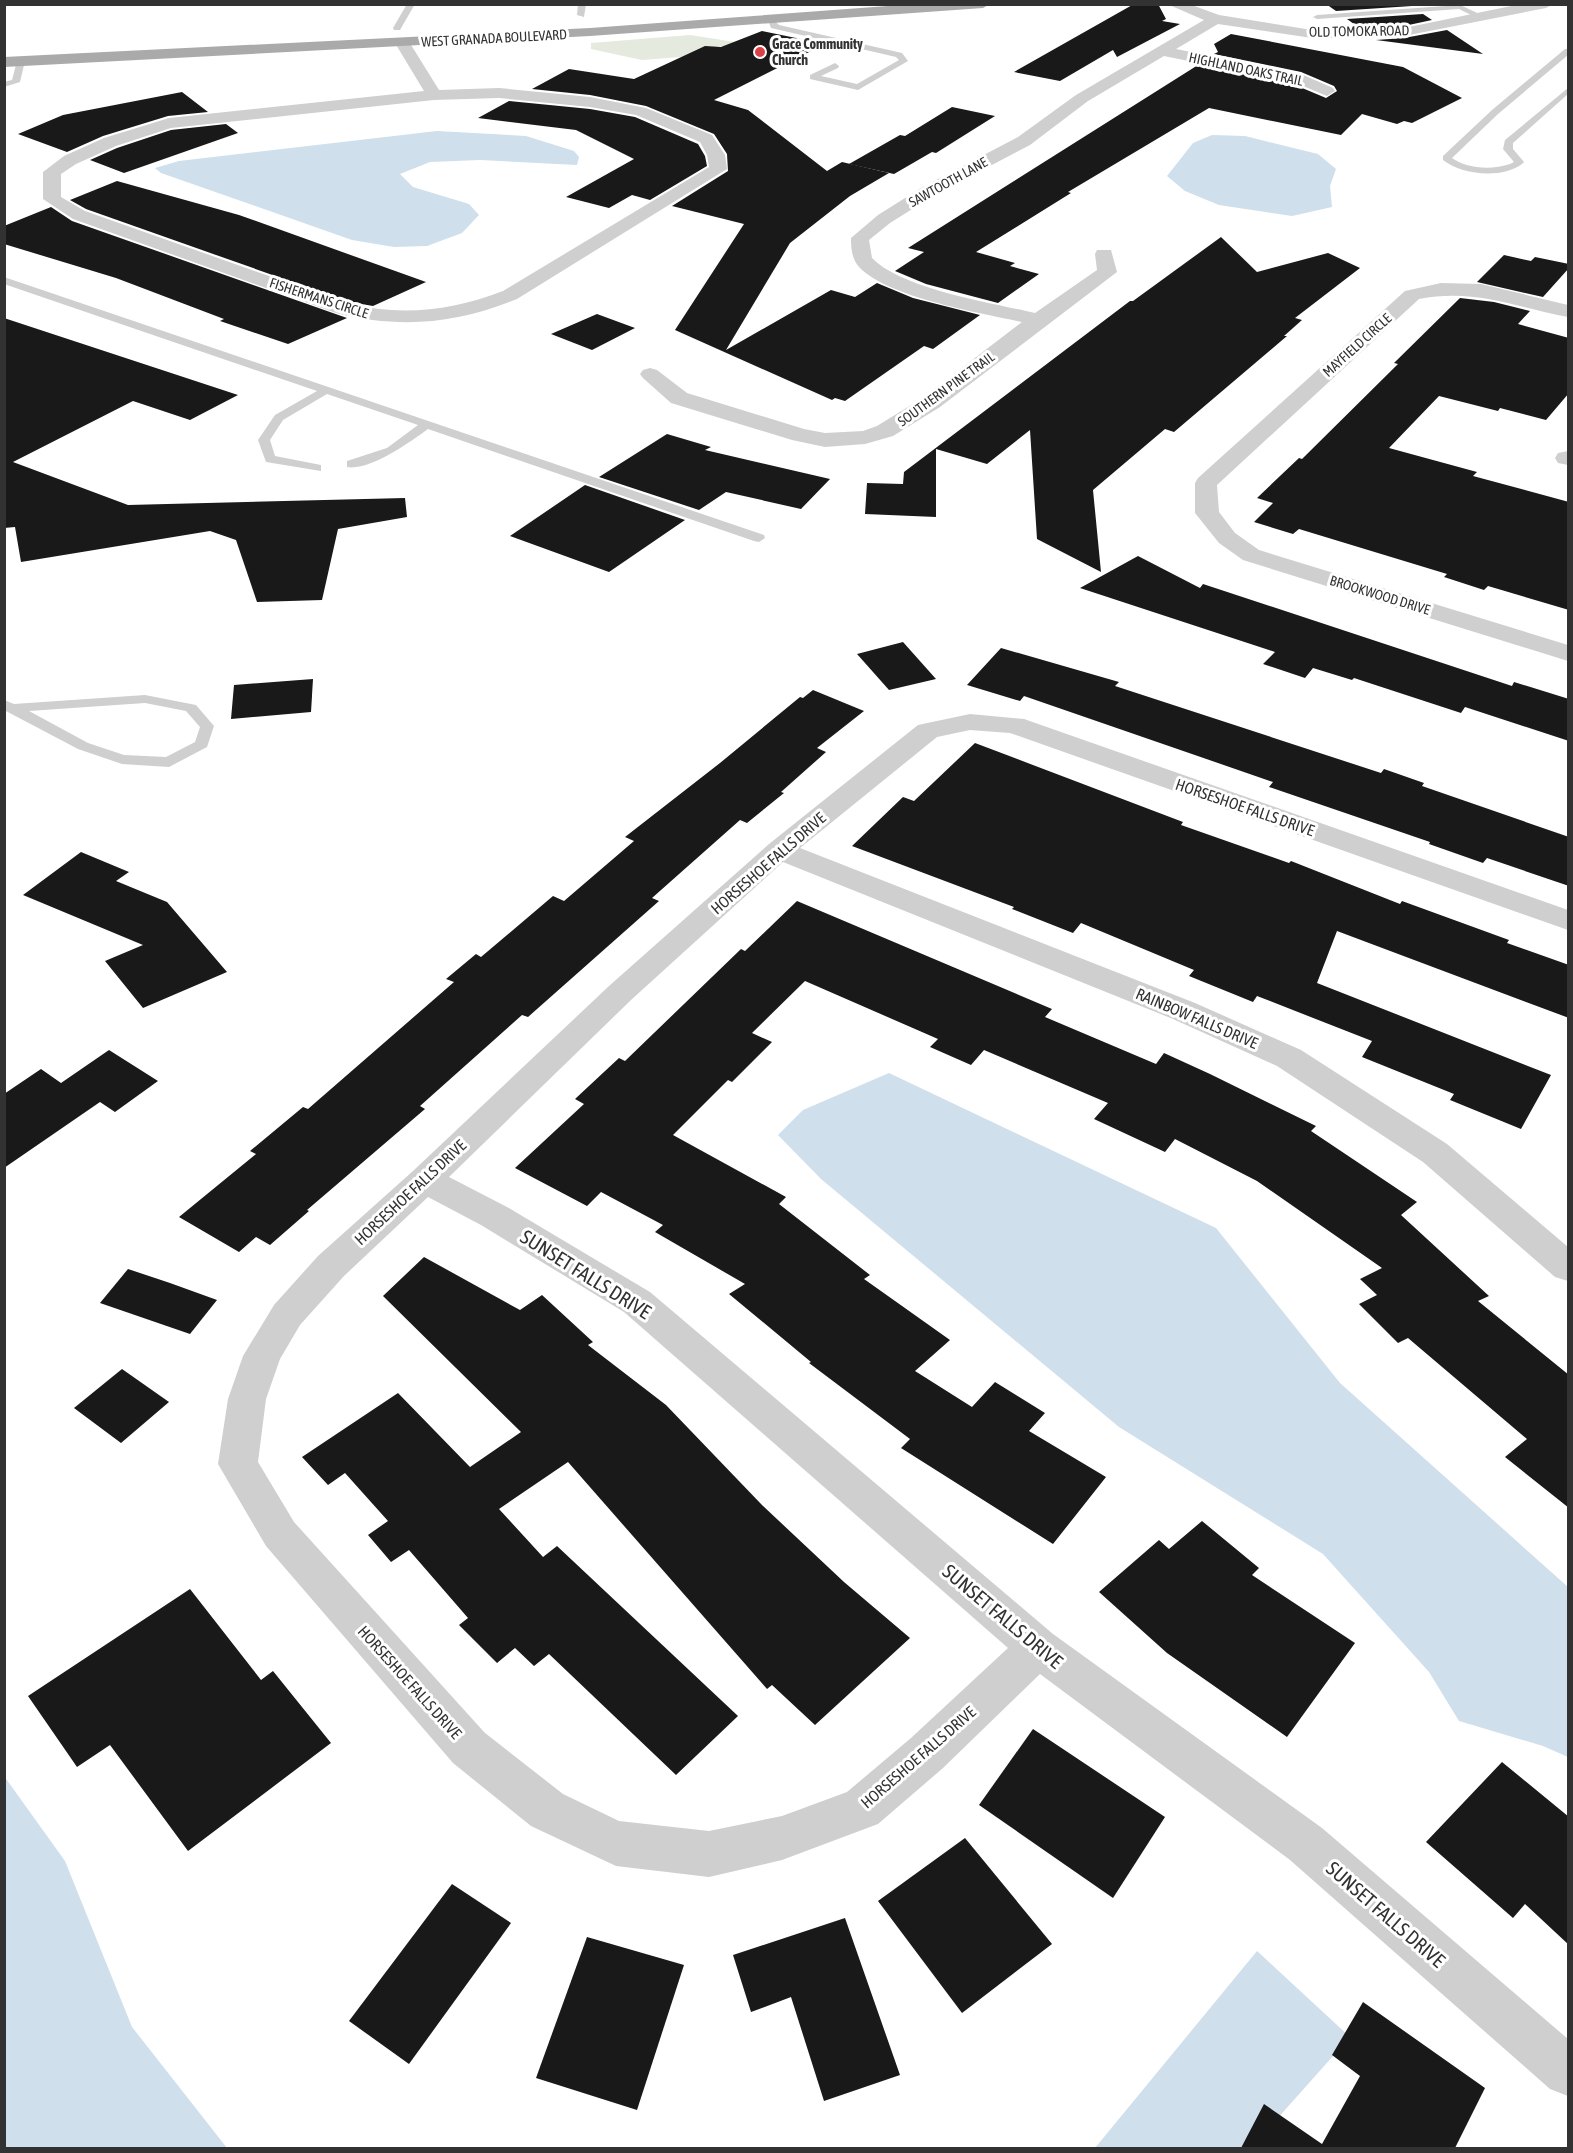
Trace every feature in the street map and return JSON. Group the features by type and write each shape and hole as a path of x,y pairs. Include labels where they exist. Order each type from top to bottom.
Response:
{"main road":[{"name":"WEST GRANADA BOULEVARD","path":"4,47 400,35 772,20 983,4"},
{"name":"WEST GRANADA BOULEVARD","path":"565,16 585,11"},
{"name":"WEST GRANADA BOULEVARD","path":"400,35 475,23"},
{"path":"4,62 316,47 400,35"}],"street":[{"name":"OLD TOMOKA ROAD","path":"1174,4 1216,19 1312,34 1404,33 1546,4"},
{"name":"SAWTOOTH LANE","path":"1038,320 909,287 884,276 868,265 859,251 860,238 892,213 1024,141 1082,98 1216,19"},
{"path":"400,35 434,94"},
{"name":"HIGHLAND OAKS TRAIL","path":"1163,51 1301,79 1327,91"},
{"name":"FISHERMANS CIRCLE","path":"499,93 590,102 640,111 706,139 716,155 718,169 510,295 480,307 444,315 380,318 343,309 79,215 52,199 52,172 69,160 110,142 169,123 434,94 499,93"},
{"name":"SOUTHERN PINE TRAIL","path":"650,374 679,398 800,435 825,440 865,437 885,431 932,402 1038,320 1107,272 1104,254"},
{"name":"MAYFIELD CIRCLE","path":"1207,513 1206,483 1412,295 1441,289 1481,290 1569,311"},
{"name":"BROOKWOOD DRIVE","path":"1207,513 1227,538 1251,555 1569,653"},
{"name":"HORSESHOE FALLS DRIVE","path":"1038,1648 927,1754 862,1808 782,1838 709,1854 616,1843 547,1810 469,1748 280,1534 238,1464 247,1400 262,1356 287,1315 331,1266 425,1180 620,993 779,850 928,731 970,722 1014,725 1569,920"},
{"name":"RAINBOW FALLS DRIVE","path":"779,850 1184,1011 1289,1058 1435,1153 1569,1267"},
{"name":"SUNSET FALLS DRIVE","path":"425,1180 494,1216 637,1302 1038,1648 1306,1844 1569,2072"}],"lane":[{"path":"400,35 411,4"},
{"path":"1329,34 1317,17 1460,7 1482,17"},
{"path":"772,20 774,26 777,27 899,55 904,61 858,87 813,77 835,66"},
{"path":"1569,51 1446,158 1457,165 1477,169 1500,170 1516,166 1519,162 1518,158 1508,149 1508,142 1569,90"},
{"path":"4,96 13,93 21,61"},
{"path":"4,85 16,82"},
{"path":"4,280 759,538"},
{"path":"317,468 270,459 264,440 279,418 326,390"},
{"path":"351,464 391,451 427,424"},
{"path":"145,699 191,708 207,726 202,744 169,762 122,759 83,746 8,706 145,699"}],"shaded area":[{"path":"690,35 748,44 735,50 720,46 681,57 642,60 591,49 591,43"}],"water":[{"path":"437,131 526,136 574,151 579,157 577,165 480,160 430,162 400,174 413,187 469,204 479,215 462,233 427,246 394,247 352,240 161,173 155,168 179,161"},
{"path":"1212,135 1245,136 1318,154 1336,169 1330,186 1332,207 1292,216 1219,205 1185,191 1167,176 1193,143"},
{"path":"889,1073 1216,1228 1340,1383 1568,1587 1568,1757 1543,1746 1459,1721 1429,1672 1323,1554 1119,1427 821,1179 778,1135 803,1110"},
{"path":"4,1776 65,1861 132,2027 227,2148 5,2148"},
{"path":"1257,1951 1350,2037 1251,2148 1095,2148"}],"building":[{"path":"1134,4 1158,4 1166,19 1162,21 1180,24 1117,57 1113,50 1060,81 1014,72"},
{"path":"1326,4 1410,4 1412,6 1336,11"},
{"path":"1423,14 1432,20 1404,26 1358,27 1347,19"},
{"path":"1447,30 1483,54 1376,40 1404,38"},
{"path":"762,31 825,44 714,100 748,110 827,171 842,162 889,173 850,196 790,243 726,350 831,290 855,297 877,283 913,298 980,315 933,349 924,346 845,401 835,398 832,400 675,330 744,224 672,206 728,171 727,154 714,134 646,106 590,95 532,89 569,69 634,79 705,46 721,47"},
{"path":"1231,34 1403,67 1462,98 1412,123 1404,121 1397,124 1362,114 1341,135 1209,108 1068,192 1071,193 976,252 1015,263 1010,266 1039,274 998,303 926,284 895,271 924,252 908,248 1198,65 1295,85 1326,98 1337,91 1334,86 1301,72 1214,54 1218,52 1214,44"},
{"path":"182,92 208,112 168,116 103,136 67,152 18,134 63,115"},
{"path":"509,101 590,109 635,117 698,144 705,156 707,166 650,200 632,195 609,208 566,197 634,159 576,130 478,118"},
{"path":"952,107 995,116 936,153 932,152 894,174 849,164 900,135 905,136"},
{"path":"226,124 238,133 124,173 90,160 117,148 171,130"},
{"path":"117,181 239,215 426,282 373,306 349,302 86,209 70,200"},
{"path":"51,207 72,221 347,318 288,344 220,321 224,319 116,278 4,244 4,226"},
{"path":"1221,237 1257,272 1328,253 1360,268 1295,318 1302,320 1284,336 1287,336 1174,432 1165,429 1093,490 1101,572 1037,539 1030,430 987,464 936,449 936,517 865,514 867,483 903,484 904,472 1130,301"},
{"path":"1504,255 1531,261 1535,257 1569,264 1569,268 1543,297 1477,282"},
{"path":"1460,298 1494,302 1530,311 1518,324 1569,338 1569,393 1546,420 1439,396 1389,448 1477,472 1473,476 1569,502 1569,610 1488,586 1484,590 1444,577 1447,574 1299,529 1293,534 1254,522 1273,503 1257,498 1299,458 1302,459 1398,364 1394,363"},
{"path":"597,314 635,328 592,350 551,334"},
{"path":"4,318 238,395 190,420 133,401 13,462 128,505 405,498 407,517 338,529 322,600 257,602 236,540 210,531 21,562 15,527 4,528"},
{"path":"667,434 711,447 705,450 830,479 801,509 726,492 699,510 599,477"},
{"path":"585,485 685,520 609,572 510,536"},
{"path":"1138,556 1200,588 1203,584 1512,686 1514,682 1569,699 1569,741 1465,707 1461,713 1354,678 1352,680 1313,668 1305,678 1263,664 1275,652 1080,588"},
{"path":"903,642 936,679 889,690 857,654"},
{"path":"1001,648 1119,682 1115,686 1381,773 1384,769 1424,783 1422,786 1569,837 1569,886 1487,858 1483,863 1429,844 1430,842 1269,787 1273,782 1024,696 1020,701 967,685"},
{"path":"313,679 311,712 231,719 234,685"},
{"path":"813,690 864,711 817,748 826,752 781,792 784,793 747,823 740,820 652,898 659,901 528,1017 522,1015 420,1106 425,1109 307,1210 309,1211 270,1245 256,1237 239,1252 179,1217 256,1154 250,1151 303,1107 308,1109 454,982 446,979 476,954 481,957 553,896 564,901 634,841 625,837 800,697 803,698"},
{"path":"975,743 1183,822 1181,825 1289,863 1291,861 1400,904 1402,901 1509,940 1507,943 1569,965 1569,1018 1337,931 1317,983 1551,1075 1521,1129 1450,1100 1454,1094 1362,1057 1372,1041 1257,996 1253,1002 1189,976 1194,970 1081,923 1073,933 1012,909 1014,907 852,846 903,797 914,801"},
{"path":"81,852 129,872 116,881 167,902 227,972 143,1008 105,961 143,945 23,895"},
{"path":"797,901 1052,1009 1045,1017 1156,1064 1164,1053 1210,1074 1316,1126 1311,1131 1417,1202 1401,1215 1489,1296 1478,1301 1569,1375 1569,1508 1505,1457 1527,1439 1408,1338 1398,1343 1359,1304 1377,1295 1360,1279 1382,1268 1257,1181 1175,1139 1165,1152 1094,1119 1108,1103 984,1050 971,1065 930,1047 938,1039 805,981 752,1033 772,1042 732,1082 728,1080 673,1135 786,1197 779,1204 870,1275 864,1279 950,1340 915,1371 972,1407 995,1382 1045,1413 1029,1431 1106,1477 1053,1544 901,1448 910,1439 809,1363 811,1362 729,1294 745,1284 655,1232 663,1225 601,1192 587,1206 515,1168 584,1104 575,1099 619,1058 625,1061 741,949 745,951"},
{"path":"109,1050 158,1081 115,1112 100,1102 4,1168 4,1094 41,1069 61,1083"},
{"path":"424,1257 520,1310 542,1295 593,1342 588,1345 666,1405 762,1505 844,1582 910,1638 815,1725 772,1685 767,1689 568,1462 499,1509 543,1557 557,1546 738,1716 676,1775 549,1654 534,1666 515,1648 497,1663 459,1625 468,1618 409,1550 391,1562 368,1535 388,1521 345,1473 328,1485 302,1457 398,1393 470,1467 521,1432 383,1296"},
{"path":"128,1269 217,1300 190,1334 100,1303"},
{"path":"122,1369 169,1402 121,1443 74,1408"},
{"path":"1202,1521 1259,1568 1252,1575 1355,1643 1287,1737 1167,1653 1099,1592 1159,1540 1169,1549"},
{"path":"190,1589 261,1680 273,1671 331,1743 188,1851 110,1745 77,1767 28,1696"},
{"path":"1033,1729 1165,1817 1113,1898 979,1805"},
{"path":"1502,1762 1569,1817 1569,1945 1525,1904 1513,1918 1426,1842"},
{"path":"965,1838 1052,1944 962,2013 878,1901"},
{"path":"452,1884 511,1923 409,2064 349,2021"},
{"path":"845,1918 900,2075 824,2101 791,1997 751,2012 733,1955"},
{"path":"587,1937 684,1965 637,2110 536,2078"},
{"path":"1363,2002 1485,2088 1455,2148 1241,2148 1264,2104 1322,2144 1360,2076 1332,2055"}],"place":[{"name":"Grace Community Church","path":"760,52"}]}
